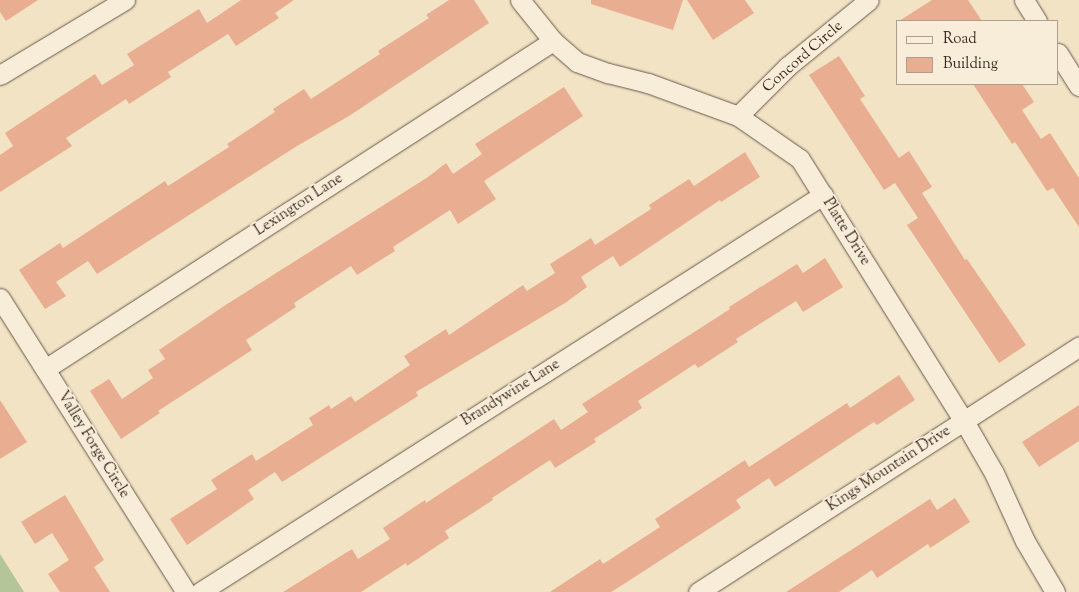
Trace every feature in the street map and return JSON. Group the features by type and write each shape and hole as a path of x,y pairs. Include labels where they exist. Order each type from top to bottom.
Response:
{"street":[{"path":"0,75 125,0"},
{"name":"Platte Drive","path":"520,0 553,41 577,62 608,73 648,83 738,116 800,159 964,421 994,473 1024,541 1055,592"},
{"name":"Concord Circle","path":"738,116 788,66 869,0"},
{"path":"1024,0 1036,20"},
{"name":"Lexington Lane","path":"45,369 553,41"},
{"path":"1059,55 1079,86"},
{"name":"Brandywine Lane","path":"200,592 823,195"},
{"name":"Valley Forge Circle","path":"0,298 186,592"},
{"name":"Kings Mountain Drive","path":"698,592 1079,346"}],"green space":[{"path":"0,554 24,592 0,592"}],"building":[{"path":"0,0 38,0 6,21 0,12"},
{"path":"241,0 294,0 275,13 279,18 236,46 228,34 168,72 171,77 129,104 126,99 66,138 72,146 0,192 0,155 13,146 5,133 95,74 102,85 134,65 127,54 199,9 207,23"},
{"path":"449,0 474,0 489,23 349,116 297,146 97,274 88,261 56,282 66,296 45,309 19,270 60,243 63,248 165,181 168,186 229,147 227,144 275,112 273,109 304,89 311,99 380,54 378,51 429,18 426,15"},
{"path":"591,0 683,0 673,30 591,4"},
{"path":"687,0 745,0 754,13 713,40"},
{"path":"932,0 968,0 981,20 901,20"},
{"path":"839,56 865,96 860,99 899,158 909,151 932,187 922,193 965,260 967,259 1026,345 999,363 907,225 918,218 895,183 884,190 809,75"},
{"path":"974,85 1023,85 1034,102 1022,110 1041,139 1050,133 1079,178 1079,227 1053,188 1047,191 1015,142 1012,144"},
{"path":"564,87 583,116 484,181 496,199 458,224 450,210 393,247 395,251 357,275 351,266 294,303 296,307 246,340 252,350 158,411 160,413 121,439 90,391 109,379 122,399 153,378 148,370 165,359 159,350 224,306 428,177 446,163 453,174 482,154 475,144"},
{"path":"745,152 760,177 721,202 720,200 620,267 613,256 581,277 587,287 565,303 416,392 418,396 282,482 275,472 248,490 254,499 187,545 170,519 217,489 211,480 252,454 256,461 313,425 309,418 329,405 331,409 351,396 355,402 410,365 404,356 446,329 449,335 523,285 527,291 555,273 550,264 591,238 595,245 651,209 649,205 689,179 694,186"},
{"path":"825,258 843,287 803,312 796,301 736,339 738,342 698,368 695,364 638,401 642,408 594,439 596,442 555,468 550,460 492,498 493,500 445,531 449,538 407,566 406,563 361,592 283,592 352,549 358,559 390,539 383,528 425,500 426,503 554,419 561,430 588,412 582,404 730,309 729,307 797,264 803,273"},
{"path":"899,375 915,400 877,425 874,422 775,487 769,478 736,500 741,508 611,592 550,592 600,559 603,564 660,527 655,519 745,460 749,467 847,403 850,408"},
{"path":"0,400 27,442 0,459"},
{"path":"1079,405 1079,441 1039,467 1022,442"},
{"path":"65,495 104,560 94,567 110,592 60,592 48,574 69,560 52,533 35,544 21,522"},
{"path":"955,498 970,522 930,548 928,544 877,578 872,570 839,592 786,592 930,499 937,510"}]}
